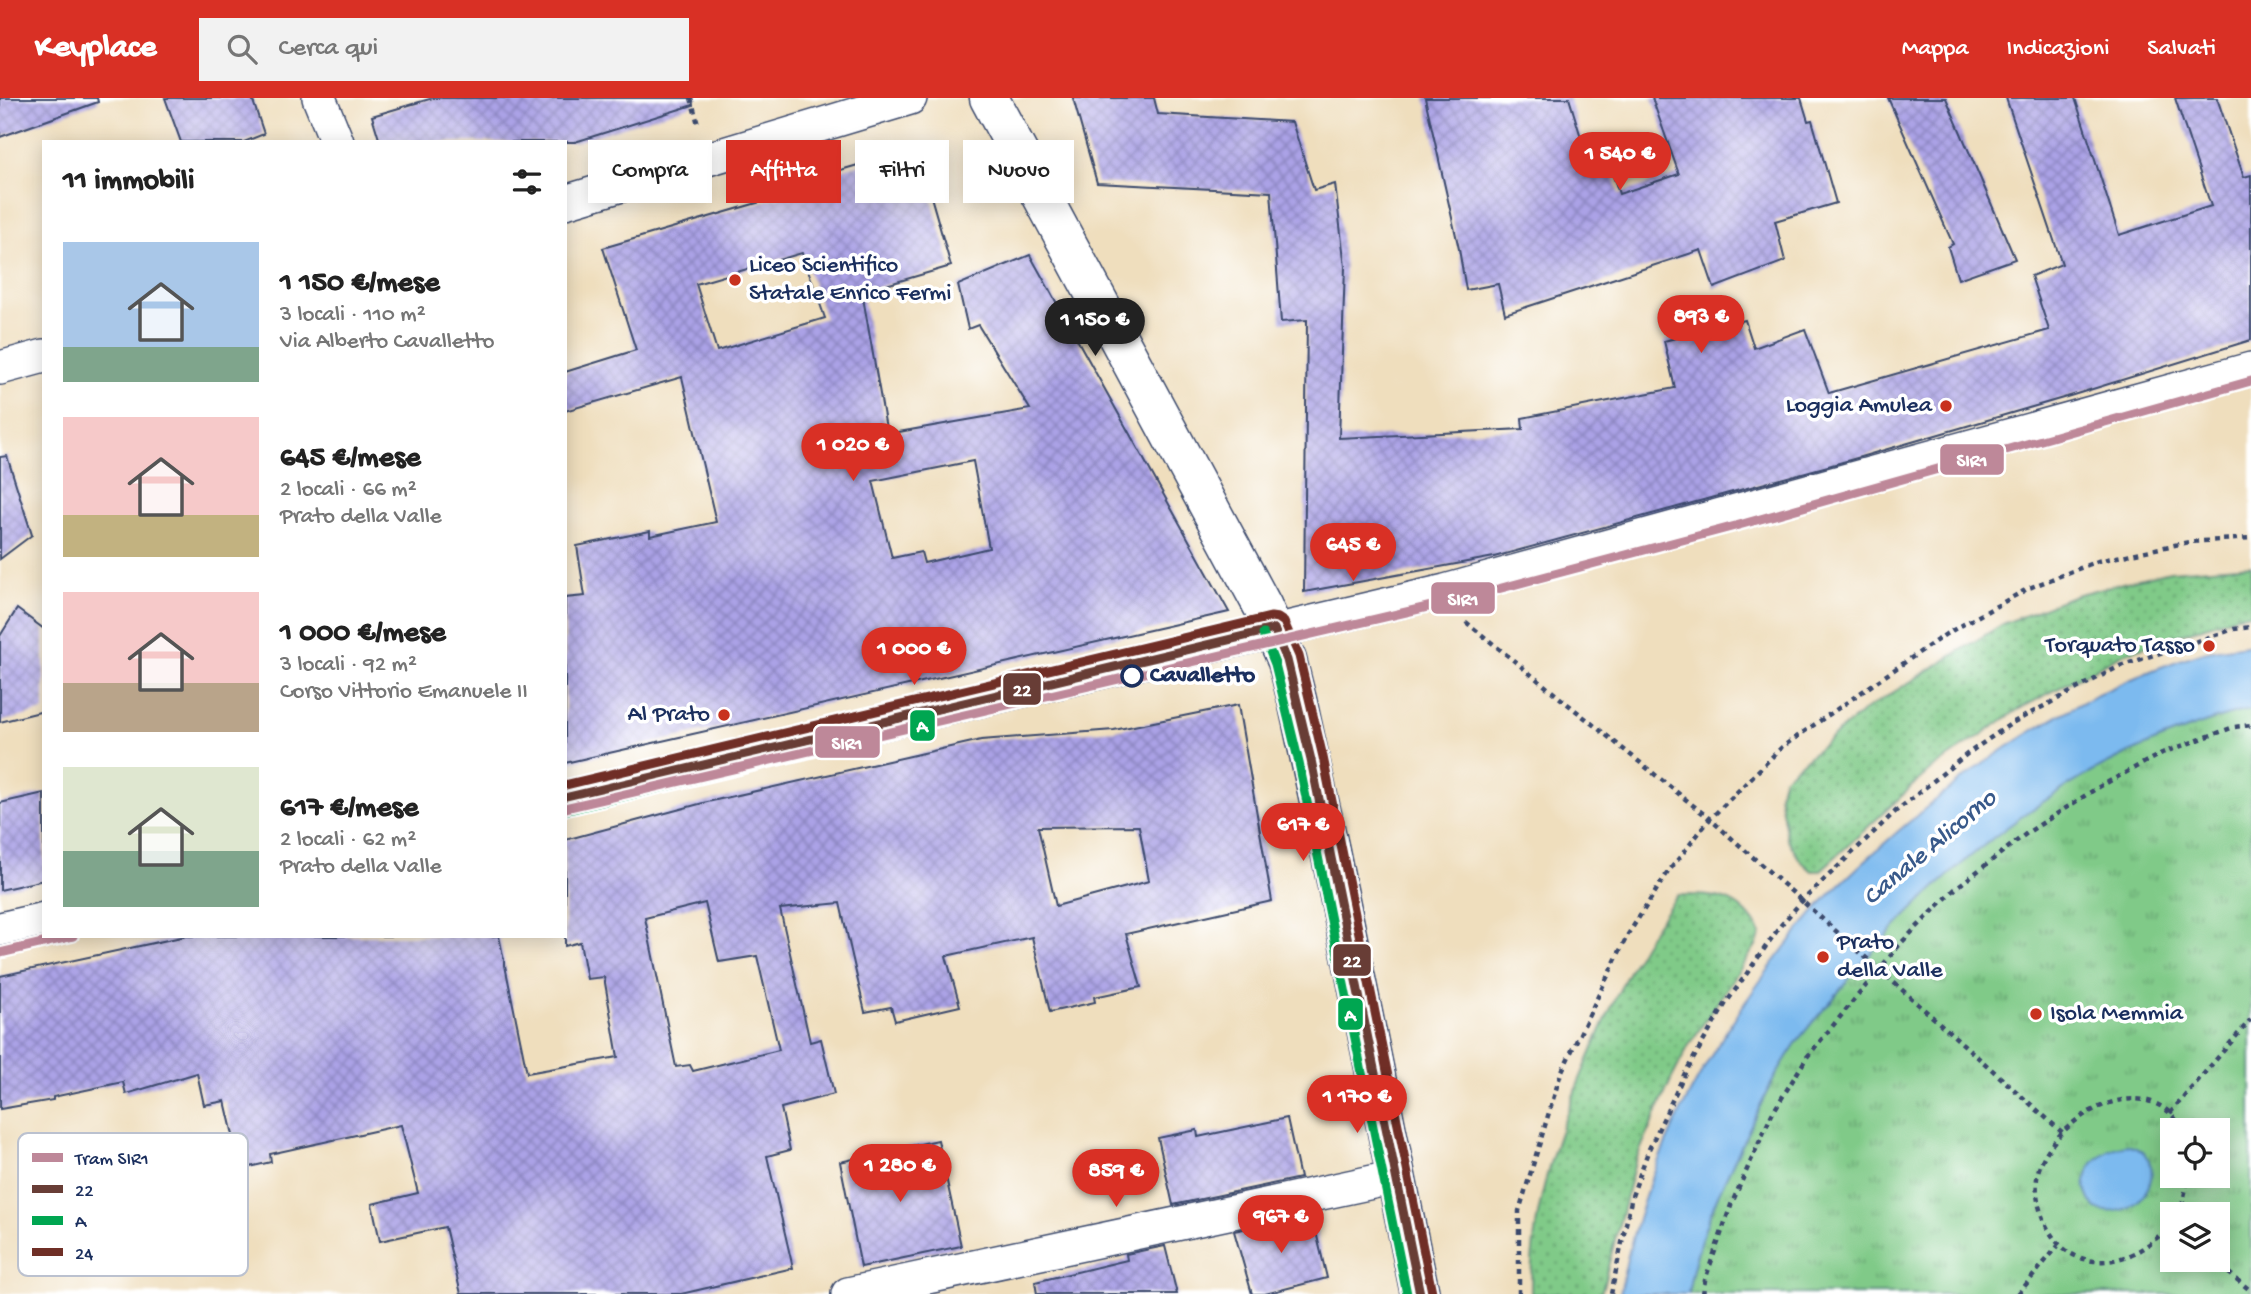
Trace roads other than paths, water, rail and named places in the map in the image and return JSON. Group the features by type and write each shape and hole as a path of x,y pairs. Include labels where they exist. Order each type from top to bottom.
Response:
{"street":[{"path":"318,98 336,140"},
{"path":"567,201 910,98"},
{"path":"989,98 1274,629 1287,660 1311,760 1420,1294"},
{"path":"0,368 42,357"},
{"path":"567,798 1274,629 1445,591 2251,369"},
{"path":"0,929 42,919"},
{"path":"848,1294 1396,1177"}],"water":[{"name":"Canale Alicorno","path":"2251,644 2251,710 2190,728 2137,749 2087,775 2038,805 1992,839 1906,916 1867,957 1807,1029 1777,1073 1713,1208 1695,1259 1688,1294 1620,1294 1629,1250 1657,1164 1696,1083 1769,969 1807,919 1833,891 1948,790 2020,738 2079,704 2140,675 2210,651"},
{"path":"2126,1145 2141,1151 2149,1161 2152,1174 2148,1187 2141,1198 2129,1207 2114,1211 2096,1209 2086,1187 2090,1168 2104,1154"}],"tram line":[{"name":"SIR1","path":"567,808 1449,602 1739,525 2251,381"},
{"name":"SIR1","path":"0,953 64,938"}],"place":[{"name":"Liceo Scientifico Statale Enrico Fermi","path":"735,280"},
{"name":"Loggia Amulea","path":"1946,406"},
{"name":"Torquato Tasso","path":"2209,646"},
{"name":"Cavalletto","path":"1132,676"},
{"name":"Al Prato","path":"724,715"},
{"name":"Prato della Valle","path":"1823,957"},
{"name":"Isola Memmia","path":"2036,1014"}]}
